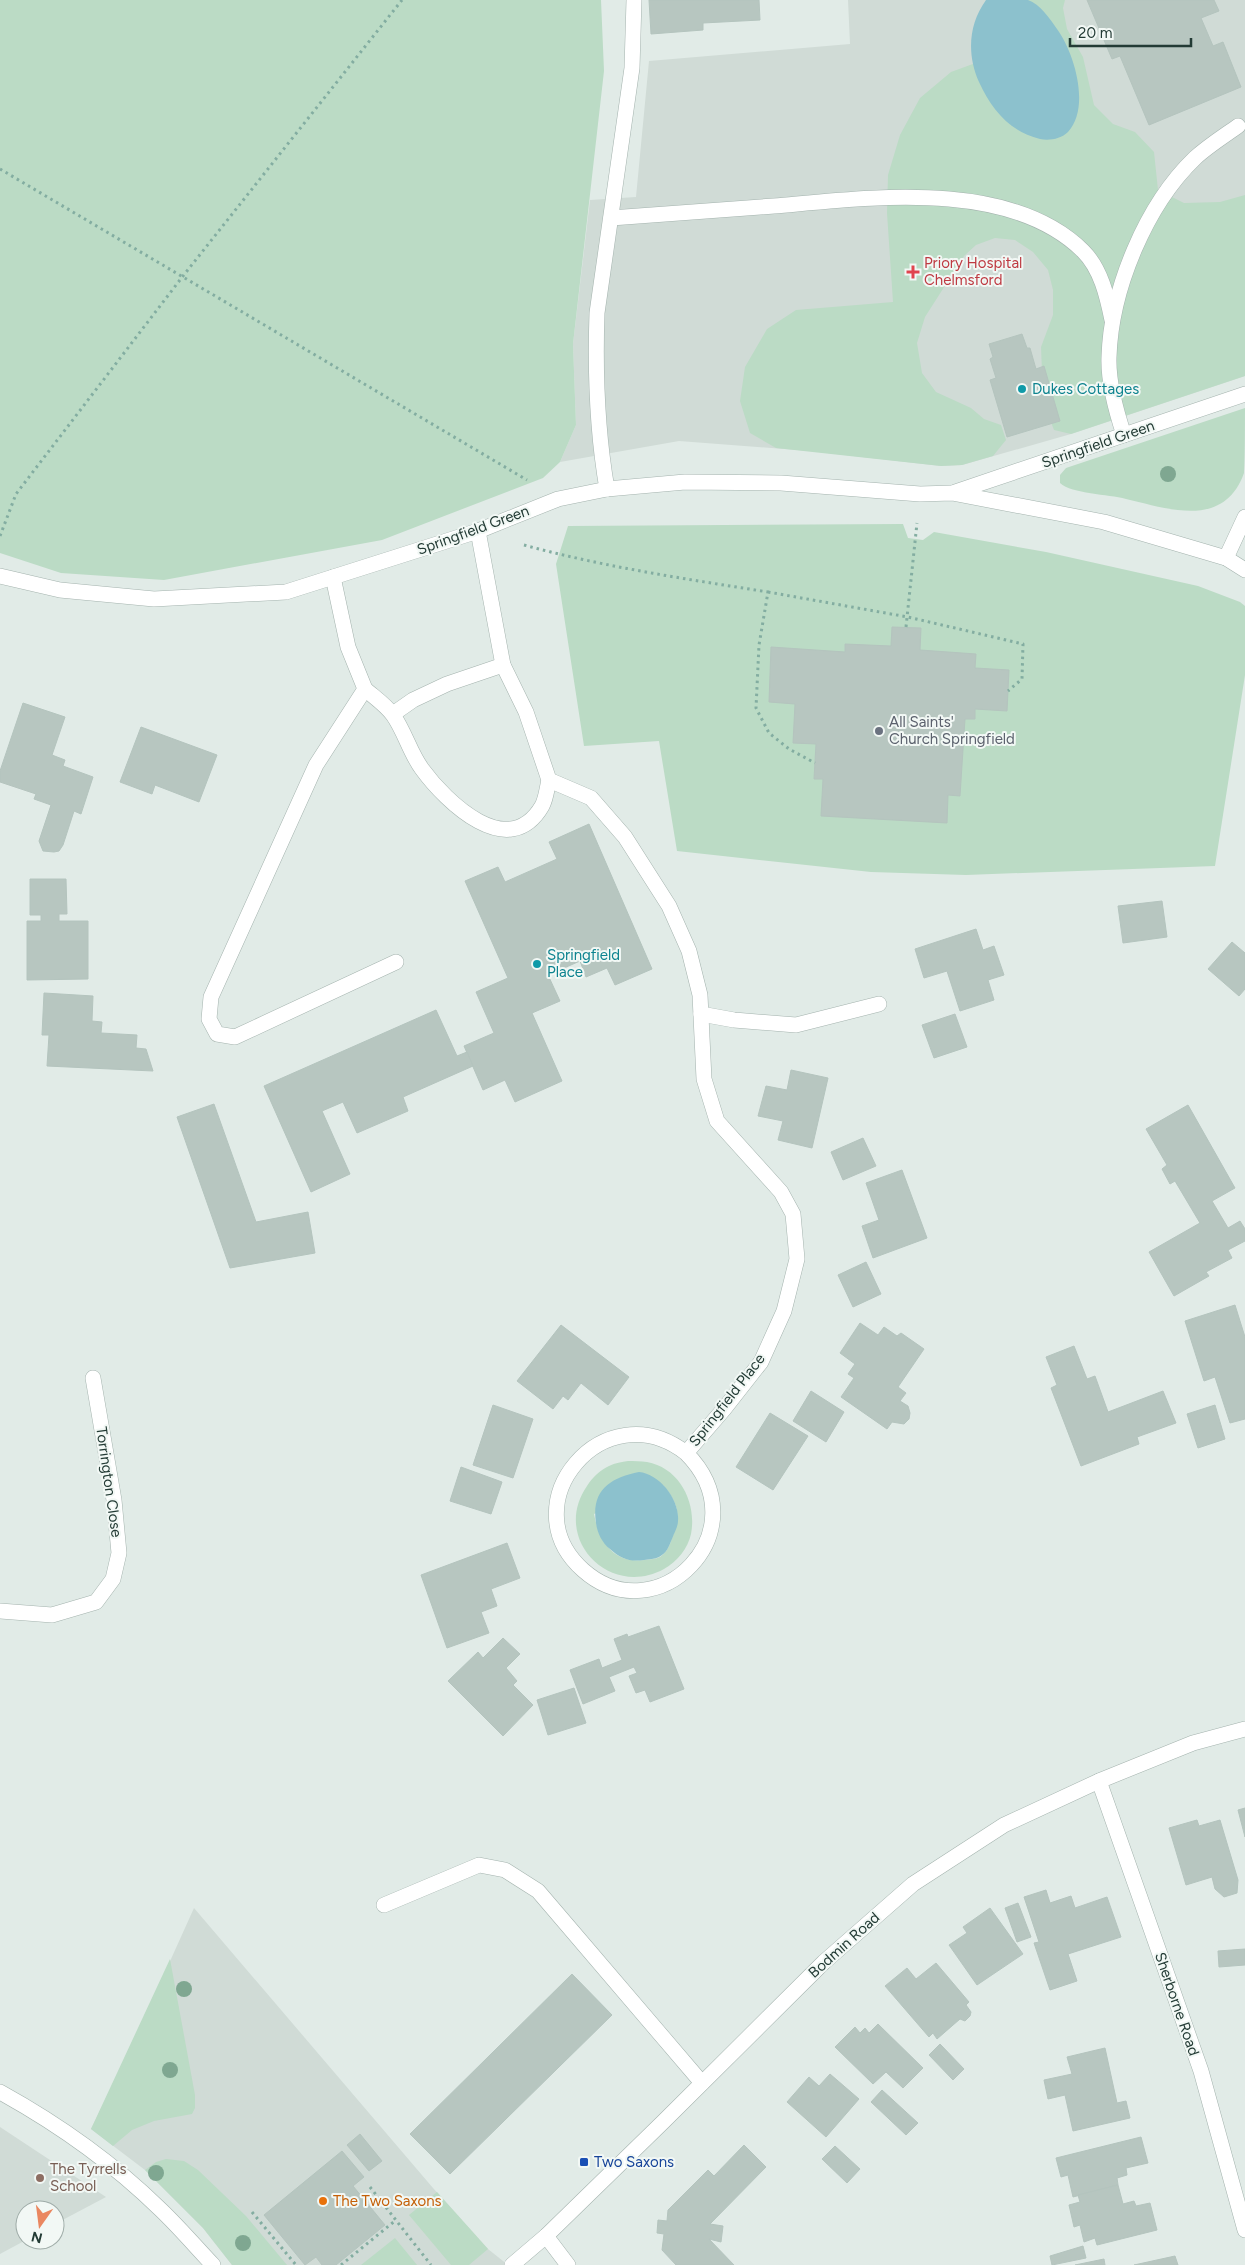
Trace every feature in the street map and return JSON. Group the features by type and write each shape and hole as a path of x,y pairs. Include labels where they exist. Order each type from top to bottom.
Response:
{"street":[{"path":"607,489 601,455 596,337 602,272 632,68 634,0"},
{"path":"1124,435 1113,396 1108,358 1112,320 1124,276 1144,228 1172,183 1196,157 1238,126"},
{"path":"611,218 879,198 942,199 973,203 1016,212 1054,228 1084,252 1105,286 1112,320"},
{"name":"Springfield Green","path":"952,494 1245,394"},
{"name":"Springfield Green","path":"0,576 60,590 154,599 286,592 478,532 558,499 607,489 684,482 781,483 920,494 952,494 1104,522 1226,558 1245,570"},
{"path":"1226,558 1245,517"},
{"path":"332,577 348,647 366,689 393,714 421,768 454,805 483,825 514,829 531,820 543,805 549,780 526,712 503,666 478,532"},
{"path":"393,714 414,700 447,684 503,666"},
{"path":"366,689 316,765 211,998 209,1019 217,1034 235,1037 396,962"},
{"name":"Springfield Place","path":"549,780 591,798 625,837 669,906 689,951 700,994 704,1079 717,1121 781,1192 793,1214 797,1259 784,1310 761,1362 724,1409 686,1452"},
{"path":"701,1014 734,1020 796,1025 879,1004"},
{"name":"Torrington Close","path":"0,1611 52,1615 70,1610 96,1602 113,1579 119,1554 114,1500 93,1378"},
{"name":"Springfield Place","path":"630,1434 654,1436 676,1445 686,1452 707,1481 713,1504 712,1528 702,1552 686,1571 671,1581 640,1590 612,1586 584,1571 570,1555 564,1542 559,1528 557,1508 568,1473 584,1453 606,1440 630,1434"},
{"name":"Bodmin Road","path":"512,2265 546,2236 824,1962 912,1884 1004,1826 1098,1781 1193,1744 1245,1729"},
{"name":"Sherborne Road","path":"1098,1781 1201,2071 1245,2230"},
{"path":"384,1905 478,1865 505,1870 538,1891 702,2083"},
{"path":"0,2092 41,2114 84,2144 160,2209 213,2265"},
{"path":"546,2236 568,2265"}],"path":[{"path":"0,536 16,494 183,276 402,0"},
{"path":"0,169 558,499"},
{"path":"906,627 920,494"},
{"path":"523,544 559,555 648,572 908,617 1023,644 1022,679 1008,691"},
{"path":"768,592 759,645 756,708 768,733 790,750 815,763"},
{"path":"370,2187 431,2265"},
{"path":"252,2212 296,2265"},
{"path":"341,2265 396,2220"}],"shaded area":[{"name":"Priory Hospital Chelmsford","path":"848,0 1245,0 1245,376 1071,434 962,465 941,466 810,451 679,441 560,462 576,425 573,344 590,200 636,197 649,61 850,44"},
{"path":"194,1908 433,2188 488,2249 508,2265 232,2265 203,2228 145,2170 91,2129 139,2030"},
{"name":"The Tyrrells School","path":"0,2127 106,2197 65,2219 65,2200 15,2200 15,2246 0,2254"}],"green space":[{"path":"0,0 601,0 604,71 573,344 576,425 560,462 543,478 382,540 164,580 61,573 0,553"},
{"path":"997,0 1065,0 1063,8 1067,29 1083,57 1094,105 1113,124 1135,132 1154,152 1158,190 1184,203 1220,202 1245,195 1245,376 1071,434 1054,430 1047,412 1041,347 1053,315 1053,290 1048,270 1033,252 1015,240 995,238 976,245 964,256 925,317 917,343 922,373 936,392 971,408 984,419 1001,425 1006,440 993,456 962,465 941,466 776,448 750,433 740,401 745,367 767,329 796,310 893,302 887,213 888,175 900,135 920,98 951,72 981,61"},
{"path":"1245,408 1244,473 1235,491 1223,502 1209,508 1194,511 1177,510 1118,497 1081,492 1060,483 1060,475 1066,468"},
{"path":"903,524 908,538 923,540 934,532 1046,552 1198,586 1240,602 1245,606 1245,675 1215,866 966,875 871,872 677,851 659,741 584,746 556,564 568,526"},
{"path":"626,1461 647,1462 669,1471 684,1489 691,1511 691,1534 681,1554 664,1569 643,1576 624,1576 606,1570 591,1558 581,1543 576,1525 578,1506 591,1480 606,1468","holes":["663,1485 672,1498 677,1510 677,1523 666,1551 660,1557 645,1560 634,1560 617,1555 604,1542 594,1514"]},
{"path":"170,1959 195,2095 195,2108 192,2114 154,2121 132,2130 113,2146 91,2129"},
{"path":"166,2159 184,2161 198,2170 246,2216 287,2265 232,2265 203,2228 145,2170 156,2162"},
{"path":"437,2192 488,2249 469,2265 451,2265 409,2215"},
{"path":"395,2238 417,2265 361,2265"}],"water":[{"path":"986,0 1028,0 1032,2 1048,16 1063,39 1074,65 1079,94 1075,121 1068,132 1062,136 1051,140 1044,140 1029,136 1020,131 1003,118 984,92 975,72 971,40 976,20"},
{"path":"639,1472 654,1478 667,1489 676,1505 678,1521 670,1544 664,1553 656,1558 634,1561 618,1555 605,1544 597,1530 595,1512 600,1494 605,1487 619,1478"}],"building":[{"path":"649,0 759,0 760,20 703,23 703,30 651,34"},
{"path":"1087,0 1214,0 1219,11 1201,18 1213,46 1223,42 1241,87 1149,125 1120,56 1112,59"},
{"name":"Dukes Cottages","path":"1022,334 1027,348 1030,348 1036,369 1044,366 1060,421 1007,437 990,380 996,378 990,359 993,357 989,344"},
{"name":"All Saints' Church Springfield","path":"892,627 921,628 920,650 976,654 975,668 1009,670 1007,711 975,709 975,719 965,719 960,796 948,795 947,823 821,816 823,779 814,779 816,744 793,743 795,704 769,702 771,647 845,652 845,644 891,646"},
{"path":"23,703 65,717 52,755 65,760 63,766 93,777 81,814 74,811 63,845 59,851 43,851 39,841 51,805 34,799 36,794 0,782 0,771"},
{"path":"141,727 217,755 199,802 155,785 152,794 120,782"},
{"name":"Springfield Place","path":"589,824 652,969 615,985 607,968 586,977 580,961 548,975 560,1001 532,1013 562,1081 515,1102 505,1080 483,1090 464,1046 494,1033 476,992 508,978 465,881 498,867 505,882 557,859 549,842"},
{"path":"30,879 66,879 67,914 59,914 59,921 88,921 88,979 27,980 27,921 41,921 41,915 30,915"},
{"path":"1162,901 1167,937 1123,943 1118,906"},
{"path":"976,929 983,950 994,946 1004,975 988,980 994,1000 960,1011 947,971 924,978 915,949"},
{"path":"1232,942 1245,953 1245,989 1239,996 1208,969"},
{"path":"44,993 93,996 92,1021 102,1022 101,1033 137,1035 136,1048 146,1049 153,1071 47,1066 49,1035 42,1035"},
{"path":"436,1010 457,1056 467,1052 473,1066 403,1097 408,1111 357,1133 343,1102 322,1111 350,1174 311,1192 264,1086"},
{"path":"955,1014 967,1047 934,1058 922,1025"},
{"path":"791,1070 828,1078 812,1148 778,1140 783,1121 758,1116 766,1086 787,1090"},
{"path":"214,1104 256,1222 308,1212 315,1253 230,1268 177,1117"},
{"path":"1188,1105 1235,1188 1212,1201 1228,1228 1240,1221 1245,1229 1245,1241 1228,1250 1232,1258 1206,1272 1209,1276 1174,1296 1149,1252 1200,1223 1175,1181 1170,1184 1162,1169 1167,1165 1146,1129"},
{"path":"863,1138 876,1166 843,1180 831,1152"},
{"path":"902,1170 927,1238 873,1258 862,1226 879,1220 866,1183"},
{"path":"866,1262 881,1294 853,1307 838,1275"},
{"path":"1235,1305 1245,1337 1245,1419 1230,1423 1215,1377 1204,1381 1185,1321"},
{"path":"860,1323 878,1335 884,1327 897,1336 901,1333 924,1349 898,1387 906,1393 900,1401 908,1406 910,1413 909,1419 904,1424 892,1422 887,1429 841,1397 854,1378 848,1374 855,1364 840,1353"},
{"path":"561,1325 629,1377 608,1405 581,1383 568,1400 563,1396 553,1409 517,1381"},
{"path":"1074,1346 1087,1379 1095,1376 1108,1412 1163,1391 1176,1423 1137,1437 1139,1444 1081,1466 1051,1388 1057,1385 1046,1357"},
{"path":"811,1391 844,1412 826,1442 793,1421"},
{"path":"493,1405 533,1419 513,1478 473,1465"},
{"path":"1215,1405 1225,1439 1198,1448 1187,1414"},
{"path":"770,1413 808,1436 773,1490 736,1467"},
{"path":"461,1467 502,1482 491,1514 450,1501"},
{"path":"507,1543 520,1578 491,1589 497,1606 481,1612 489,1633 447,1648 421,1575"},
{"path":"659,1626 684,1689 650,1702 645,1690 636,1693 629,1676 637,1673 634,1667 609,1677 615,1691 583,1704 570,1670 599,1659 602,1668 622,1660 614,1639 627,1634 628,1637"},
{"path":"503,1638 520,1654 506,1668 517,1681 513,1685 533,1705 503,1736 448,1681 478,1652 483,1658"},
{"path":"574,1688 586,1723 548,1735 537,1700"},
{"path":"1245,1808 1245,1837 1238,1810"},
{"path":"1197,1820 1199,1826 1220,1820 1238,1880 1237,1893 1224,1897 1215,1889 1212,1877 1186,1885 1169,1828"},
{"path":"1046,1890 1050,1903 1071,1896 1075,1908 1107,1897 1121,1937 1068,1954 1077,1981 1050,1990 1034,1943 1039,1942 1024,1897"},
{"path":"1018,1903 1031,1937 1017,1942 1005,1908"},
{"path":"990,1908 1023,1954 977,1985 949,1945 967,1933 963,1927"},
{"path":"1245,1949 1245,1965 1219,1967 1218,1951"},
{"path":"936,1963 969,2002 966,2005 971,2012 965,2021 960,2019 937,2039 933,2033 929,2037 885,1986 907,1968 916,1979"},
{"path":"572,1974 612,2015 450,2174 410,2134"},
{"path":"878,2024 923,2068 903,2088 886,2072 873,2084 835,2047 855,2027 860,2033 865,2028 869,2033"},
{"path":"940,2044 964,2069 953,2080 929,2055"},
{"path":"1105,2048 1117,2103 1126,2101 1130,2118 1073,2131 1065,2095 1048,2099 1044,2080 1072,2074 1067,2057"},
{"path":"830,2074 859,2099 826,2137 787,2102 809,2077 819,2086"},
{"path":"882,2090 918,2123 906,2135 871,2102"},
{"path":"360,2134 382,2161 369,2171 347,2145"},
{"path":"1141,2137 1148,2163 1126,2168 1127,2175 1117,2178 1118,2185 1073,2197 1068,2175 1061,2177 1056,2158"},
{"path":"744,2145 766,2167 710,2224 723,2226 721,2242 709,2239 734,2265 676,2265 662,2250 664,2234 657,2233 658,2220 667,2221 668,2210 708,2170 714,2176"},
{"path":"835,2146 860,2169 847,2183 822,2159"},
{"name":"The Two Saxons","path":"342,2151 364,2177 353,2186 385,2225 336,2265 322,2265 316,2257 305,2265 264,2215"},
{"path":"1118,2185 1123,2204 1134,2201 1136,2206 1150,2203 1157,2230 1097,2245 1095,2238 1084,2242 1080,2225 1074,2227 1069,2205 1080,2202 1078,2195"},
{"path":"1083,2246 1086,2258 1052,2265 1050,2256"},
{"path":"1175,2256 1178,2265 1134,2265"},
{"path":"1104,2259 1105,2265 1075,2265"}],"place":[{"name":"Priory Hospital Chelmsford","path":"913,272"},
{"name":"Dukes Cottages","path":"1022,389"},
{"name":"All Saints' Church Springfield","path":"879,731"},
{"name":"Springfield Place","path":"537,964"},
{"name":"Two Saxons","path":"584,2162"},
{"name":"The Tyrrells School","path":"40,2178"},
{"name":"The Two Saxons","path":"323,2201"}]}
